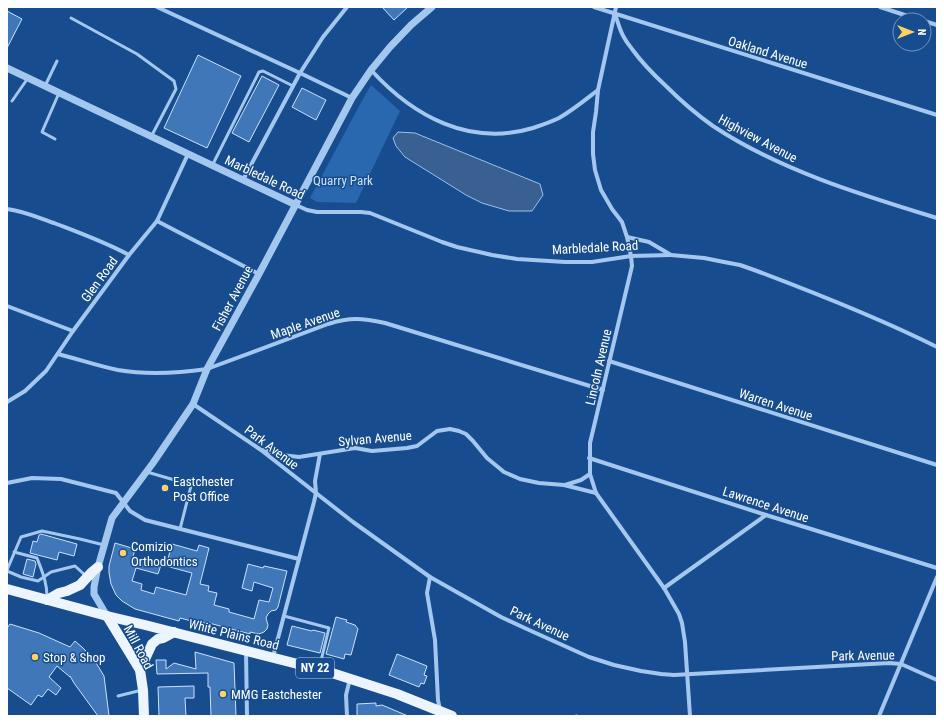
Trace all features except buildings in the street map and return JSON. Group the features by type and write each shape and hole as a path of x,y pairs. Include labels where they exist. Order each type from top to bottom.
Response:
{"main road":[{"path":"47,600 59,592 67,591 80,585 98,567"},
{"name":"White Plains Road","path":"7,589 107,616 319,669 397,694 440,714 452,716"},
{"name":"Mill Road","path":"107,616 140,670 144,716"},
{"path":"140,670 152,644 158,639 174,632"}],"street":[{"path":"157,7 352,98"},
{"path":"243,180 300,73 323,37 347,7"},
{"name":"Fisher Avenue","path":"107,616 94,594 94,587 111,522 193,404 208,369 352,98 390,46 431,7"},
{"name":"Oakland Avenue","path":"594,7 937,115"},
{"name":"Lincoln Avenue","path":"616,7 598,90 593,132 593,154 601,190 612,209 622,222 627,237 632,266 590,443 590,474 596,493 664,588 679,614 685,642 690,716"},
{"path":"880,7 895,12"},
{"name":"Highview Avenue","path":"614,14 624,39 642,62 689,108 713,126 749,147 791,168 884,202 937,218"},
{"name":"Marbledale Road","path":"7,68 307,210 317,212 370,213 457,247 517,259 592,262 631,256 671,255 740,265 883,322 937,347"},
{"path":"371,70 406,102 427,116 445,124 474,133 507,133 542,125 573,109 598,90"},
{"name":"Glen Road","path":"7,402 25,391 46,371 73,331 129,255 157,221 188,154"},
{"path":"7,209 24,212 84,234 109,244 129,255"},
{"path":"157,221 259,274"},
{"name":"Marbledale Road","path":"627,237 649,242 671,255"},
{"path":"7,306 73,331"},
{"name":"Maple Avenue","path":"58,354 118,370 149,372 208,369 328,324 346,319 358,318 385,323 603,390"},
{"name":"Warren Avenue","path":"610,361 937,465"},
{"name":"Park Avenue","path":"193,404 261,450 353,522 430,577 501,617 589,657 614,665 651,673 674,675 889,663 901,664 937,680"},
{"name":"Sylvan Avenue","path":"261,450 282,455 300,456 355,448 372,450 407,448 416,446 437,432 450,429 466,434 487,458 504,472 520,479 539,483 564,485 596,493"},
{"path":"273,657 316,493 315,481 320,454"},
{"name":"Lawrence Avenue","path":"589,458 937,568"},
{"name":"Sylvan Avenue","path":"564,485 581,480 590,474"},
{"path":"7,483 32,478 61,479 116,493 130,511 145,520 299,559"},
{"path":"664,588 766,515"},
{"path":"430,577 427,593 435,640 440,714"},
{"path":"879,716 937,577"},
{"path":"246,650 247,716"},
{"path":"347,716 346,695 350,678"}],"lane":[{"path":"71,18 137,54 174,81 176,88 151,136"},
{"path":"45,86 57,61"},
{"path":"212,166 259,72 263,71 293,86"},
{"path":"12,101 28,78"},
{"path":"55,138 42,132 59,93"},
{"path":"146,472 191,486 180,529"},
{"path":"88,577 75,566 51,572 38,581 21,577 7,571 21,537 42,531 104,546"},
{"path":"14,552 37,558 45,576 47,600"},
{"path":"284,616 329,628 319,669"},
{"path":"118,696 142,690"}],"green space":[{"name":"Quarry Park","path":"371,85 400,111 356,203 317,202 310,198"}],"shaded area":[{"path":"398,132 415,133 540,184 543,195 532,211 509,211 482,203 466,195 405,157 396,146 393,138"}],"place":[{"name":"Eastchester Post Office","path":"165,488"},
{"name":"Comizio Orthodontics","path":"123,553"},
{"name":"Stop & Shop","path":"35,657"},
{"name":"MMG Eastchester","path":"223,694"}]}
